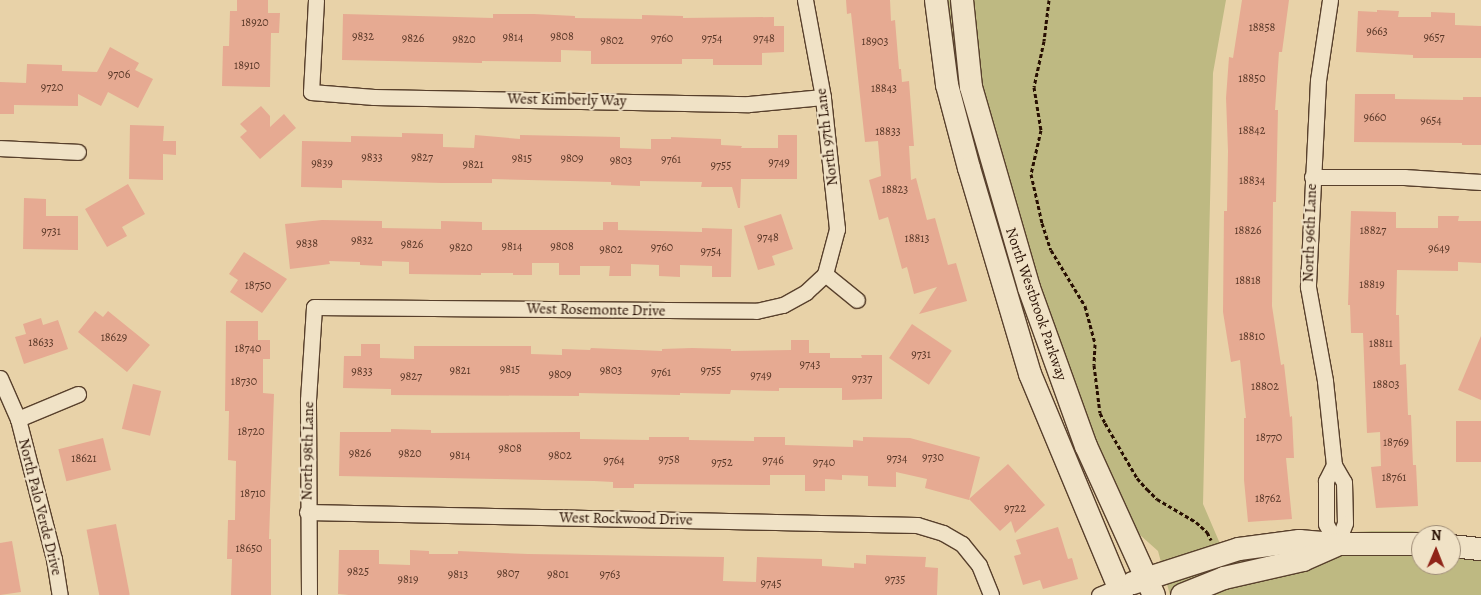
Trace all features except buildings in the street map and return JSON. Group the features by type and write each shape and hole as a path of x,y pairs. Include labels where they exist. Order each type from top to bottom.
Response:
{"street":[{"name":"West Kimberly Way","path":"316,0 311,92 374,97 749,104 823,97"},
{"name":"North 97th Lane","path":"805,0 823,97 837,230 825,274"},
{"name":"North Westbrook Parkway","path":"936,0 947,85 969,168 1030,374 1113,592"},
{"name":"North Westbrook Parkway","path":"962,0 971,87 1029,288 1086,446 1151,587"},
{"name":"North 96th Lane","path":"1330,0 1318,80 1308,287 1325,381 1334,464 1326,482 1326,524 1337,544"},
{"path":"0,148 78,152"},
{"path":"1312,177 1404,177 1481,182"},
{"path":"825,274 857,300"},
{"name":"West Rosemonte Drive","path":"314,307 756,311 783,305 806,292 825,274"},
{"name":"North 98th Lane","path":"309,595 307,512 308,400 314,307"},
{"name":"North Palo Verde Drive","path":"0,378 18,419 54,559 60,595"},
{"name":"North Palo Verde Drive","path":"18,419 78,394"},
{"name":"West Rockwood Drive","path":"307,512 917,526 943,533 962,544 979,565 991,595"},
{"path":"1113,592 1151,587 1217,555 1239,549 1299,541 1337,544 1411,544"},
{"path":"1182,595 1224,578 1303,560 1337,544"},
{"path":"1461,547 1481,549"}],"path":[{"path":"1049,0 1044,41 1034,87 1041,130 1031,174 1042,223 1051,250 1085,306 1095,344 1094,365 1100,413 1105,423 1137,478 1157,499 1207,532 1217,555"}],"shaded area":[{"path":"948,0 1226,0 1213,73 1203,504 1221,546 1266,537 1372,531 1411,531 1411,575 1461,575 1461,536 1481,538 1481,595 1170,595 1158,551 1103,502 1052,387 1001,244 980,171 954,44"}]}
